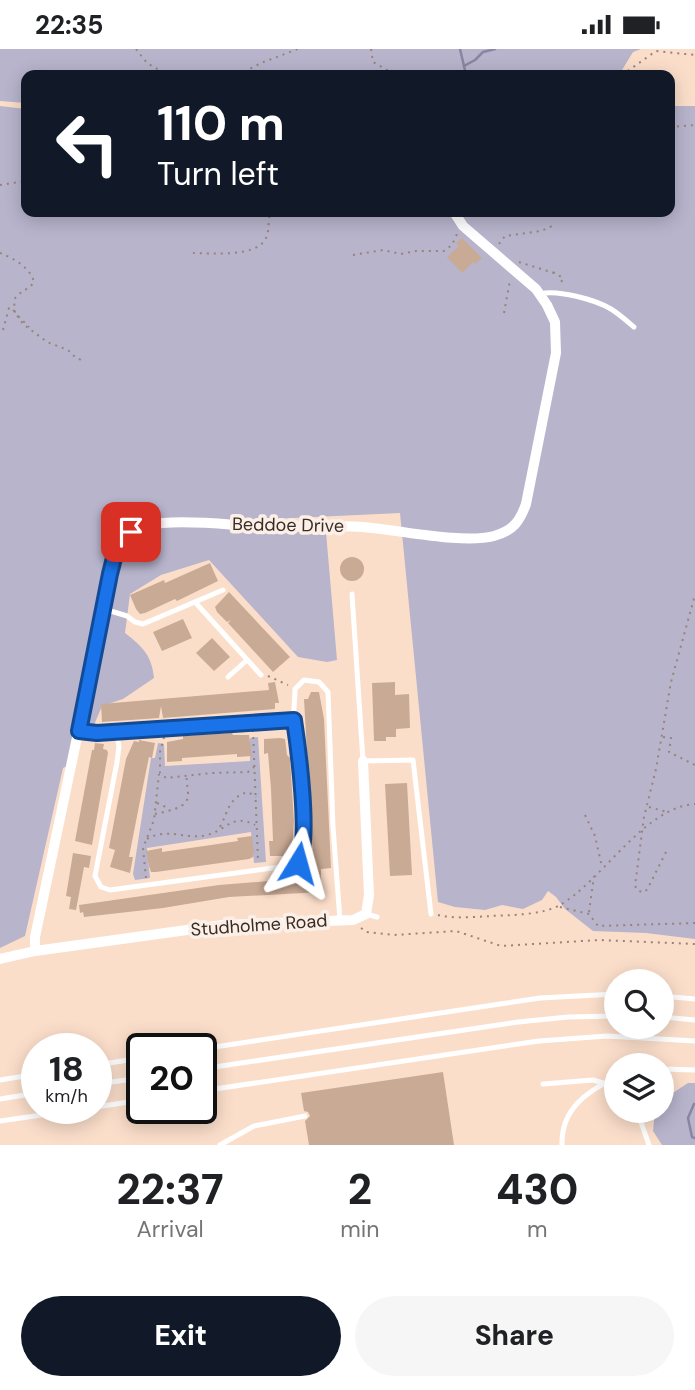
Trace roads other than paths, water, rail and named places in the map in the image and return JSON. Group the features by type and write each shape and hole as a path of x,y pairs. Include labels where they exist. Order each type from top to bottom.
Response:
{"street":[{"name":"Beddoe Drive","path":"35,951 35,937 110,574 117,546 131,532 145,526 164,523 368,527 482,538 512,528 520,521 526,504 556,353 555,322 540,294 457,217"},
{"name":"Studholme Road","path":"0,959 35,951 223,925 353,920 372,915 363,761"}],"lane":[{"path":"540,294 549,291 593,302 611,309 634,327"},
{"path":"104,609 144,624 223,590"},
{"path":"352,594 363,761 413,760 435,915"},
{"path":"195,602 261,675"},
{"path":"228,677 247,660"},
{"path":"116,731 119,746 117,762 95,876 101,887 110,890 298,863 302,856 298,747 294,720 295,689 304,680 319,682 328,692 340,920"},
{"path":"79,731 97,733 294,720"},
{"path":"217,1047 540,998 604,995"},
{"path":"674,997 695,999"},
{"path":"217,1067 518,1022 604,1016"},
{"path":"674,1018 695,1020"},
{"path":"217,1089 538,1041 607,1036 695,1041"},
{"path":"674,1069 695,1070"},
{"path":"0,1080 21,1077"},
{"path":"543,1084 593,1080 604,1084"},
{"path":"562,1145 562,1131 569,1112 590,1092 604,1084"},
{"path":"0,1099 21,1096"},
{"path":"219,1145 254,1126 304,1116"},
{"path":"0,1122 21,1119"},
{"path":"641,1123 649,1145"}],"waterway":[{"path":"460,49 464,66"},
{"path":"465,70 464,66 483,52 495,49"},
{"path":"694,1104 688,1118 692,1137 695,1138"}]}
